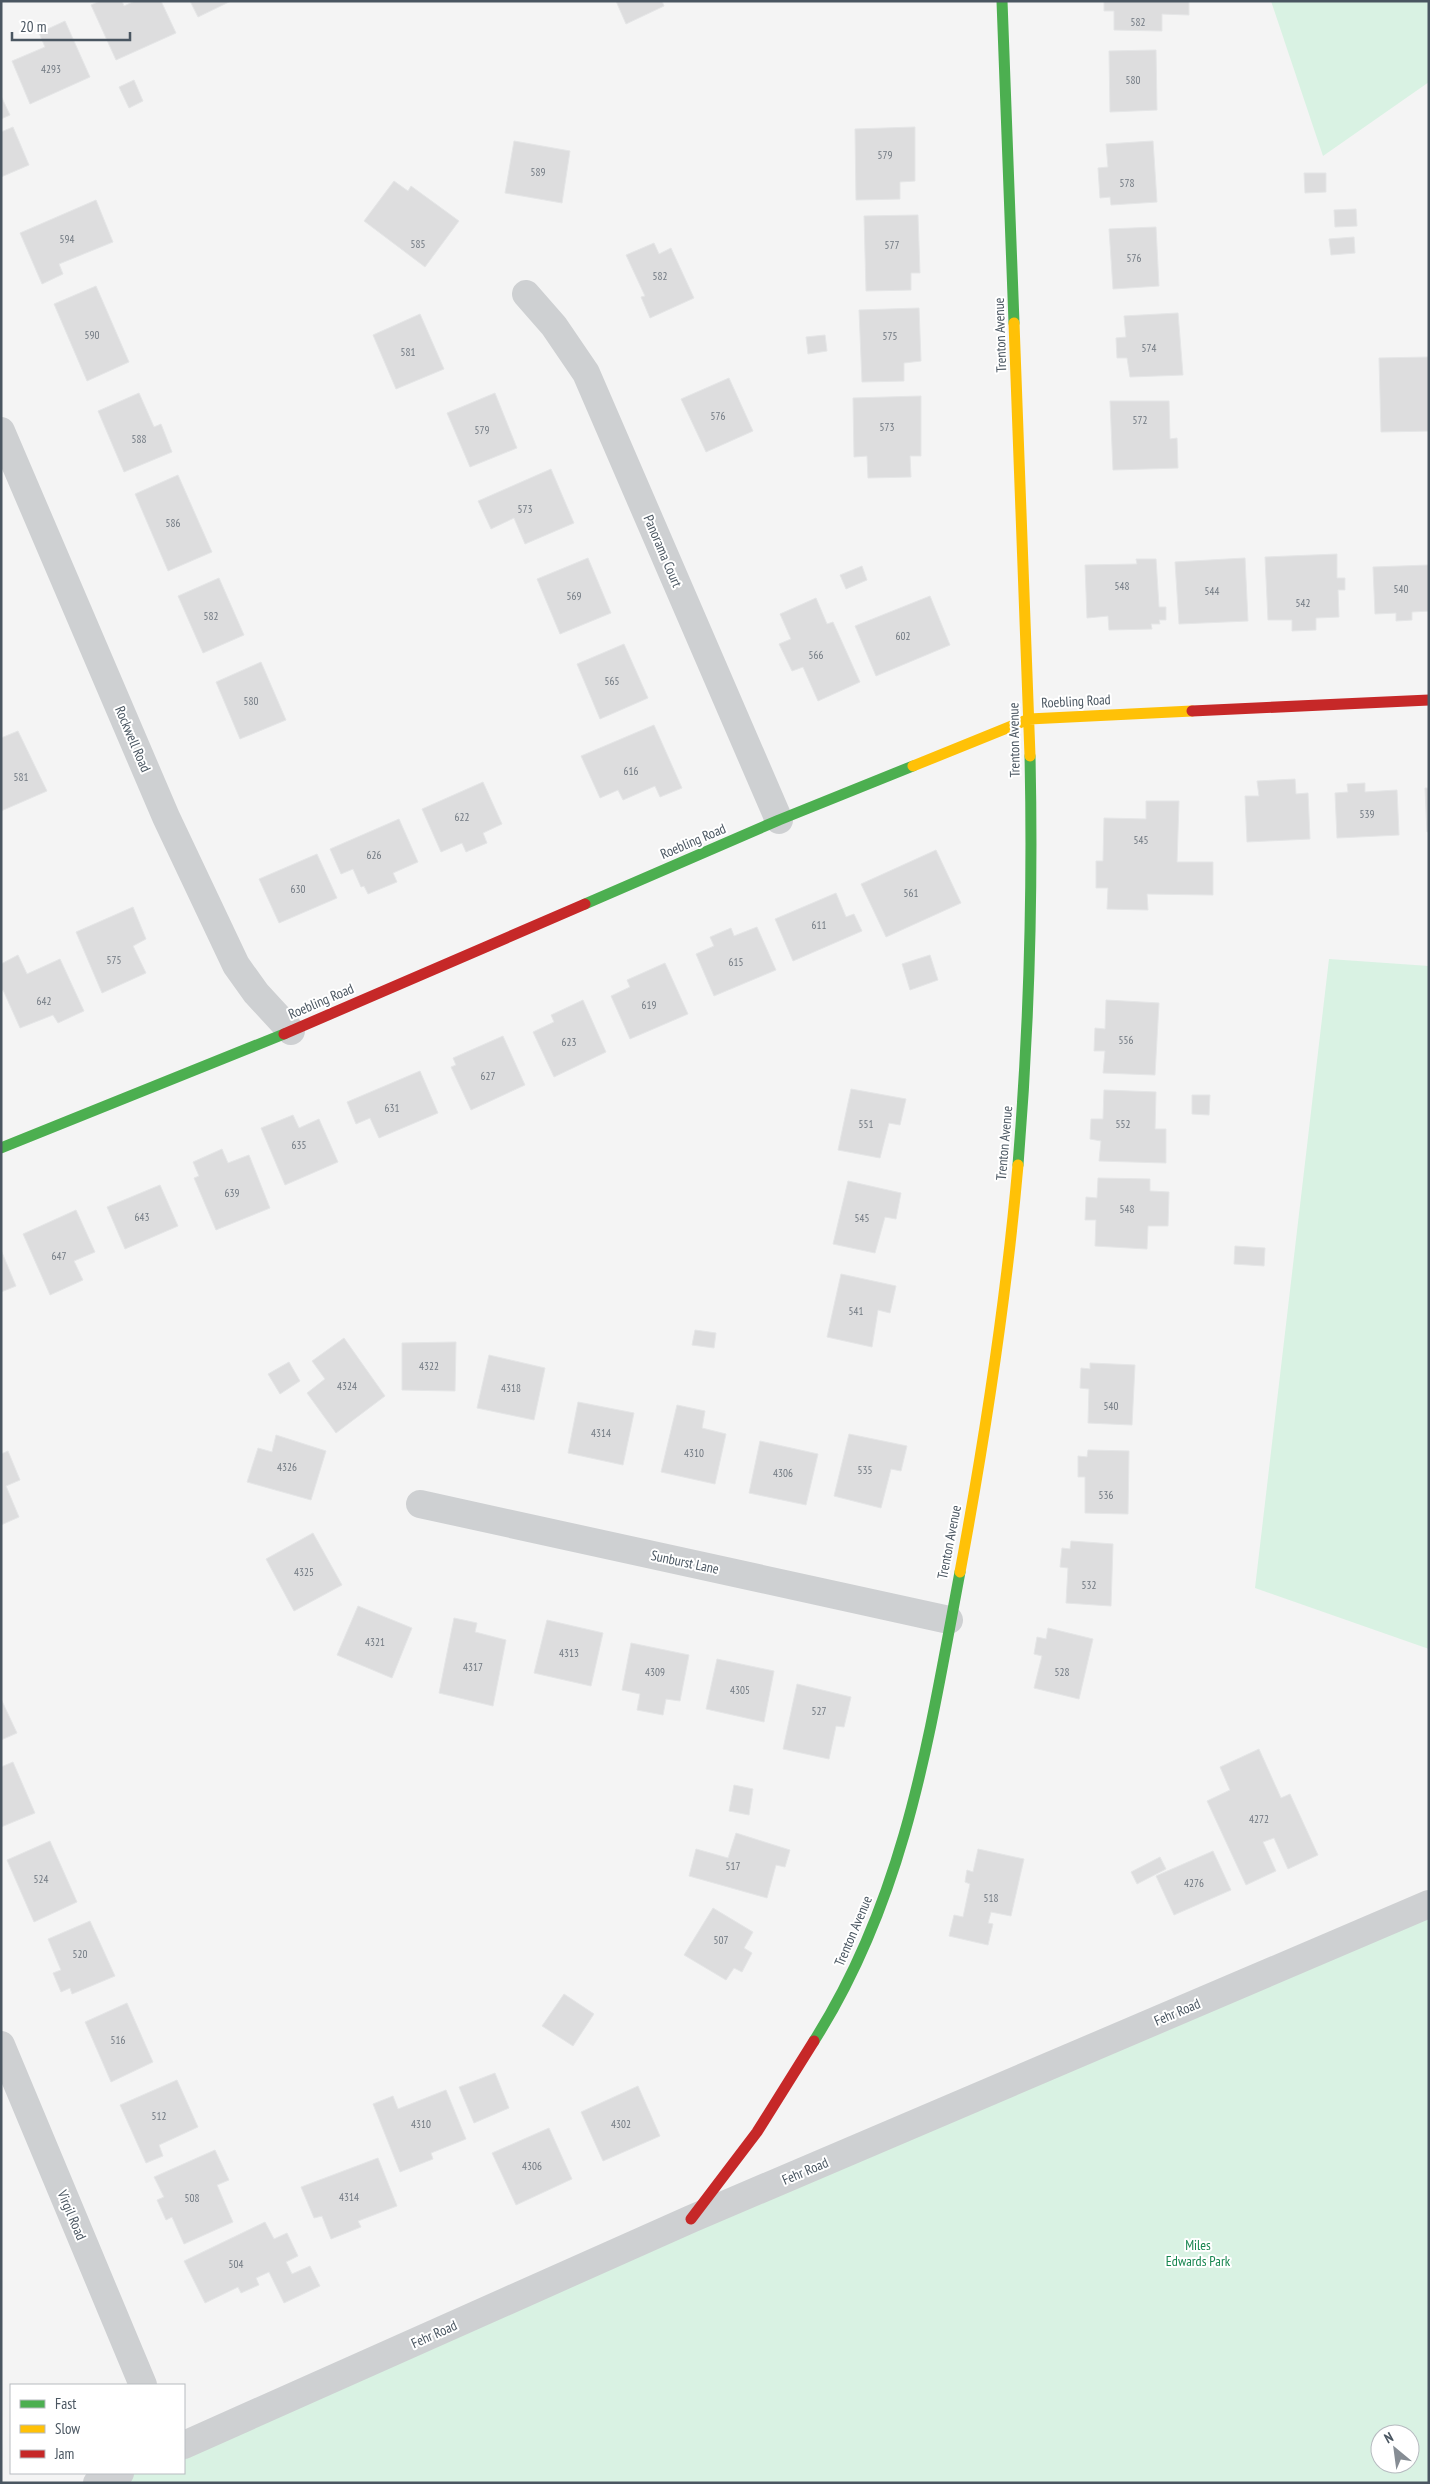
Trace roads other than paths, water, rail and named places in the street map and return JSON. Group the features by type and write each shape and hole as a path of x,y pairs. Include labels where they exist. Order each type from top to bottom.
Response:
{"street":[{"name":"Trenton Avenue","path":"691,2219 757,2132 825,2024 867,1944 898,1856 924,1767 949,1620 984,1442 1011,1244 1026,1064 1032,864 1029,719 1002,1"},
{"name":"Panorama Court","path":"526,294 554,326 586,373 779,820"},
{"name":"Rockwell Road","path":"1,432 166,817 236,965 256,993 291,1031"},
{"name":"Roebling Road","path":"1,1148 291,1031 779,820 1029,719 1429,700"},
{"name":"Sunburst Lane","path":"420,1504 949,1620"},
{"name":"Fehr Road","path":"185,2445 691,2219 1429,1904"},
{"name":"Virgil Road","path":"1,2045 143,2384"},
{"path":"97,2483 118,2474"}],"park label":[{"name":"Miles Edwards Park","path":"1198,2254"}]}
